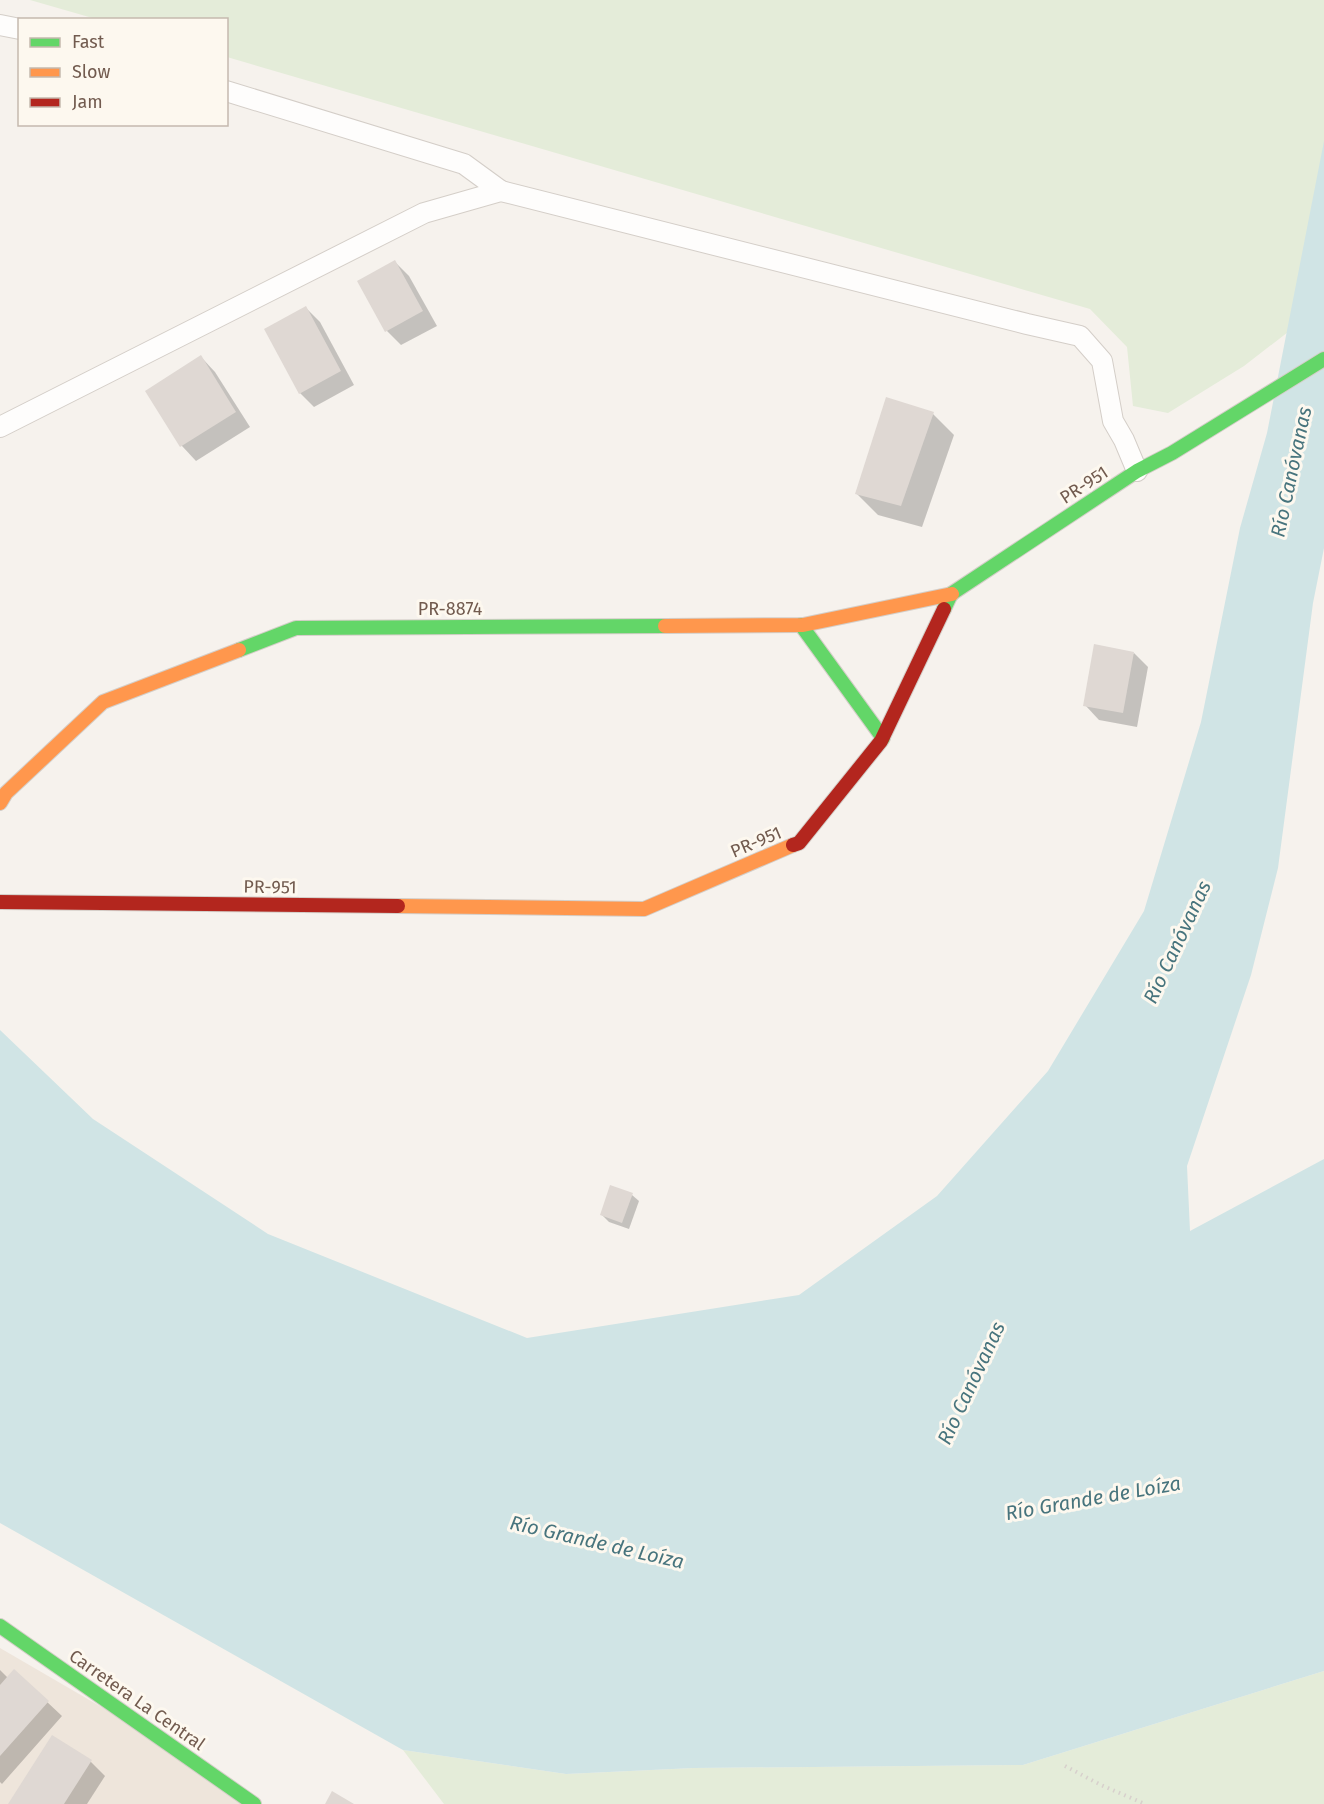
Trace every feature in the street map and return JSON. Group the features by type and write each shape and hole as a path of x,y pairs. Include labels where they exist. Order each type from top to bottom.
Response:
{"street":[{"name":"PR-951","path":"0,902 644,909 800,843 883,738 952,594 1137,471 1172,453 1324,359"},
{"name":"PR-8874","path":"3,798 103,702 296,628 801,625 952,594"},
{"path":"801,625 883,738"},
{"name":"Carretera La Central","path":"0,1626 254,1804"}],"lane":[{"path":"0,25 18,29"},
{"path":"228,92 464,164 501,191 1080,336 1102,361 1113,421 1137,471"},
{"path":"0,427 424,213 501,191"}],"path":[{"path":"1065,1766 1145,1804"}],"shaded area":[{"path":"0,1648 189,1758 254,1804 0,1804"}],"green space":[{"path":"30,0 1324,0 1324,145 1310,315 1244,366 1168,413 1133,406 1127,347 1090,309 228,57 228,18 93,18"},
{"path":"1324,1671 1324,1804 444,1804 403,1750 566,1774 694,1768 1023,1765"}],"water":[{"path":"1324,141 1324,548 1313,603 1278,868 1251,975 1187,1166 1190,1231 1324,1159 1324,1671 1023,1765 694,1768 566,1774 403,1750 0,1523 0,1030 93,1119 268,1234 527,1338 799,1295 937,1196 1048,1071 1144,911 1201,722 1240,528 1267,433"}],"building":[{"path":"395,260 423,311 385,332 357,281"},
{"path":"306,306 341,371 299,394 264,329"},
{"path":"201,355 236,412 180,447 145,391"},
{"path":"886,397 934,412 901,506 855,494"},
{"path":"1094,644 1134,652 1123,713 1083,706"},
{"path":"610,1185 633,1193 622,1223 600,1215"},
{"path":"14,1669 49,1701 0,1756 0,1685"},
{"path":"52,1735 92,1760 64,1804 8,1804"},
{"path":"332,1791 354,1804 325,1804"}],"traffic: fast":[{"path":"944,609 951,594 1137,471 1172,453 1324,359"},
{"path":"801,625 883,738"},
{"path":"239,650 296,628 665,626"},
{"path":"0,1626 254,1804"}],"traffic: slow":[{"path":"665,626 803,625 952,594"},
{"path":"0,803 6,793 103,702 239,650"},
{"path":"398,906 644,909 793,845"}],"traffic: jam":[{"path":"793,845 799,843 881,741 944,609"},
{"path":"0,902 398,906"}],"water label":[{"name":"Río Canóvanas","path":"1291,472"},
{"name":"Río Canóvanas","path":"1177,942"},
{"name":"Río Canóvanas","path":"971,1383"},
{"name":"Río Grande de Loíza","path":"1093,1498"},
{"name":"Río Grande de Loíza","path":"597,1542"}]}
